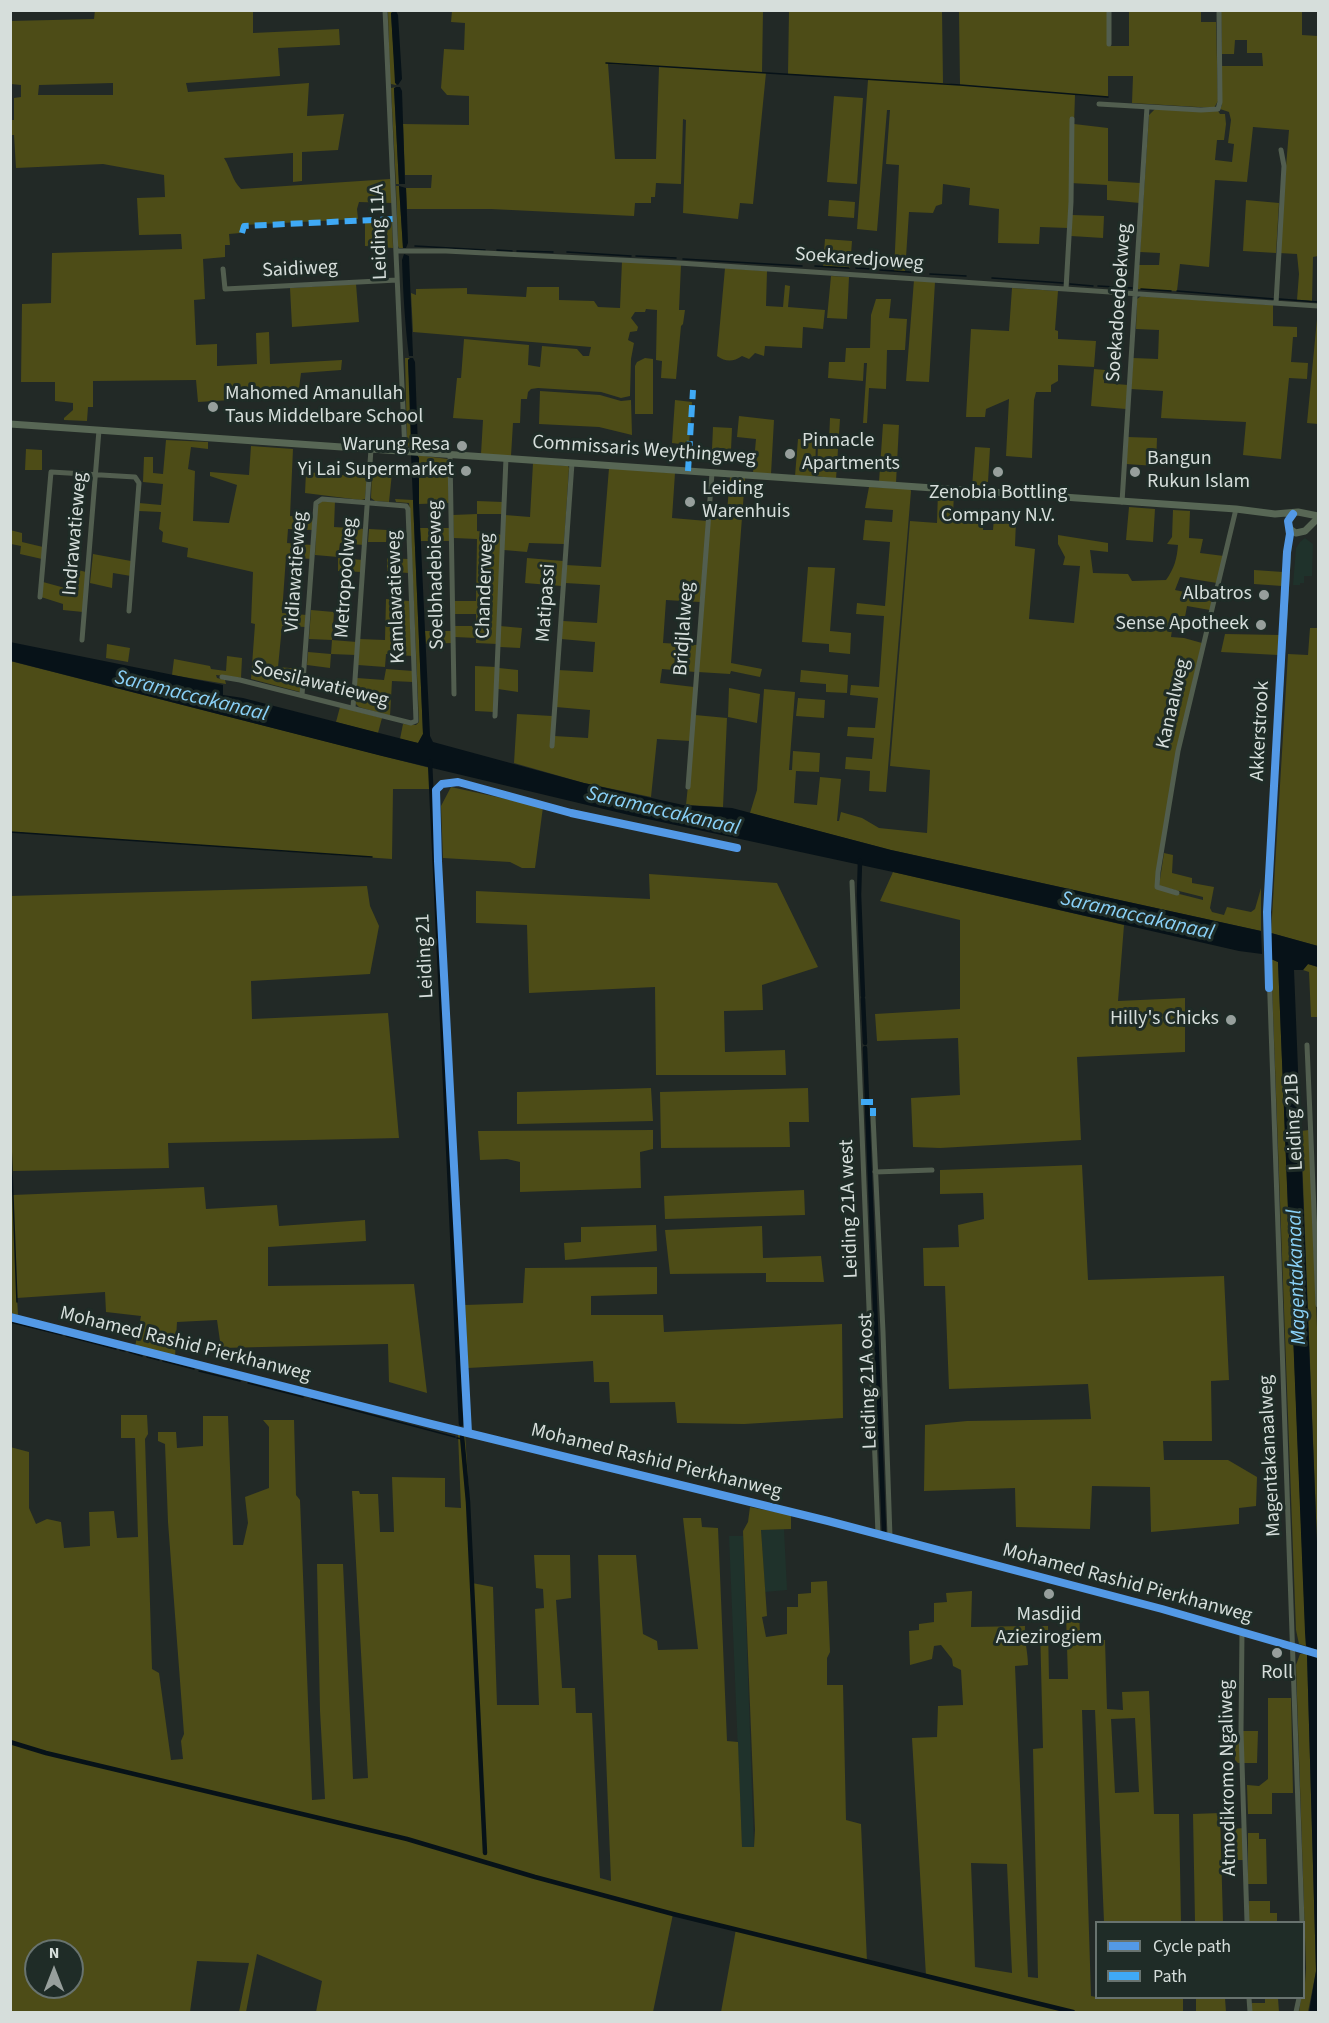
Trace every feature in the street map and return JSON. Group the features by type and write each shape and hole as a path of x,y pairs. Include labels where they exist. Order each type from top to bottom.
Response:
{"main road":[{"name":"Commissaris Weythingweg","path":"10,424 1293,514"},
{"path":"1289,527 1290,517 1298,512 1318,517"},
{"path":"1275,514 1296,533 1301,533 1318,517"},
{"path":"1305,514 1309,519 1309,526"}],"street":[{"name":"Leiding 11A","path":"385,10 398,251 397,280 411,452"},
{"path":"1109,10 1109,44"},
{"path":"1099,104 1218,109 1220,102 1219,10"},
{"name":"Soekadoedoekweg","path":"1122,502 1147,107"},
{"path":"1066,289 1071,202 1072,119"},
{"path":"1276,303 1284,166 1281,150"},
{"name":"Soekaredjoweg","path":"398,251 644,260 1318,306"},
{"name":"Saidiweg","path":"223,269 225,289 397,280"},
{"name":"Indrawatieweg","path":"82,640 99,430"},
{"name":"Metropoolweg","path":"353,708 371,449"},
{"name":"Soelbhadebieweg","path":"450,455 454,694"},
{"name":"Chanderweg","path":"495,716 506,459"},
{"name":"Matipassi","path":"552,746 572,463"},
{"path":"40,597 51,472 135,477 139,483 129,611"},
{"name":"Bridjlalweg","path":"688,787 712,473"},
{"name":"Vidiawatieweg","path":"302,695 316,503 322,499 367,503"},
{"name":"Kamlawatieweg","path":"367,503 404,505 408,509 417,720 411,723"},
{"name":"Kanaalweg","path":"1177,893 1157,886 1158,872 1178,751 1236,509"},
{"name":"Akkerstrook","path":"1269,988 1267,912 1289,527"},
{"path":"1287,552 1293,540 1301,533"},
{"name":"Soesilawatieweg","path":"222,677 411,723"},
{"name":"Leiding 21","path":"468,1433 436,790 442,784 458,782 571,813 737,848"},
{"name":"Leiding 21A west","path":"852,882 878,1534"},
{"name":"Magentakanaalweg","path":"1269,988 1302,1921"},
{"name":"Leiding 21B","path":"1307,1045 1315,1166 1318,1305"},
{"name":"Leiding 21A oost","path":"873,1116 890,1537"},
{"path":"875,1172 932,1170"},
{"name":"Mohamed Rashid Pierkhanweg","path":"10,1317 890,1537 1318,1654"},
{"name":"Atmodikromo Ngaliweg","path":"1242,1632 1241,1731 1247,1921"}],"shaded area":[{"path":"95,10 286,10 253,12 253,33 339,29 340,45 278,48 280,76 186,83 188,92 309,83 307,116 344,114 338,150 302,152 302,181 293,182 293,153 224,158 241,189 390,179 392,203 359,202 358,219 243,225 240,233 229,234 230,245 225,245 225,257 203,259 205,299 194,300 196,345 217,344 217,366 257,364 256,333 269,332 270,364 342,360 341,370 301,373 298,396 198,402 196,380 93,381 93,407 88,407 87,421 64,420 73,410 73,403 55,401 55,382 21,382 22,304 51,303 52,253 182,249 181,234 139,235 137,198 165,197 164,175 103,164 16,168 11,120 14,120 14,98 21,97 21,85 11,84 10,21 94,19","holes":["113,83 113,95 38,95 39,85"]},
{"path":"389,11 393,11 391,14 396,85 390,82"},
{"path":"452,11 763,11 762,72 766,73 753,204 740,203 738,219 683,213 686,120 683,119 681,184 656,183 655,197 651,197 651,203 635,203 634,216 491,209 407,209 406,188 431,188 432,175 405,175 403,124 469,125 469,96 447,95 441,88 444,49 464,50 465,23 451,22","holes":["608,64 659,67 656,159 615,159"]},
{"path":"789,11 942,11 943,83 960,85 959,11 1107,11 1108,46 1129,46 1129,11 1201,11 1201,22 1216,22 1218,101 1214,108 1132,103 1133,76 1108,76 1108,97 1075,95 1074,124 1108,128 1108,181 1140,183 1140,203 1107,200 1107,185 1070,183 1068,228 1040,227 1039,244 998,243 999,209 969,205 970,188 943,184 942,204 936,206 933,213 909,212 905,272 894,271 899,165 886,164 890,110 887,110 877,231 857,229 868,80 788,74"},
{"path":"1221,11 1302,11 1302,35 1318,36 1318,256 1313,257 1312,301 1297,300 1299,274 1297,254 1279,253 1289,130 1253,127 1247,182 1215,180 1209,267 1180,264 1177,291 1137,289 1139,265 1159,265 1160,253 1140,252 1149,115 1155,109 1218,111 1220,114 1225,114 1224,140 1217,140 1215,160 1232,162 1234,144 1228,143 1231,120 1229,112 1220,109 1222,105 1222,66 1263,66 1262,53 1247,53 1247,40 1235,40 1234,54 1222,54"},
{"path":"396,87 394,89 399,184 396,184 391,88"},
{"path":"834,96 863,98 857,184 827,182"},
{"path":"396,186 399,186 403,248 398,246"},
{"path":"829,200 855,202 854,218 828,216"},
{"path":"1246,200 1279,203 1276,253 1243,251"},
{"path":"1072,215 1104,216 1103,238 1071,236"},
{"path":"392,221 393,248 365,246 365,223"},
{"path":"825,239 852,241 850,268 823,266"},
{"path":"622,261 681,265 679,310 685,310 681,326 676,379 661,378 662,361 656,360 657,310 646,309 645,312 635,312 631,318 638,327 637,331 630,332 628,340 634,343 630,396 621,398 601,392 531,389 527,399 521,399 520,423 513,423 511,456 481,454 483,420 453,418 457,378 461,378 464,339 529,345 528,365 540,367 542,346 577,349 583,356 589,356 591,347 413,332 411,293 416,295 416,289 467,288 467,294 526,297 527,287 559,287 559,300 594,301 598,307 620,308"},
{"path":"725,268 767,271 766,306 783,307 785,285 790,286 788,307 825,310 823,329 803,327 802,348 765,346 764,356 755,353 749,359 742,356 726,360 717,356"},
{"path":"831,276 849,277 847,319 827,318"},
{"path":"914,280 935,282 929,382 906,381"},
{"path":"356,284 359,322 292,327 290,288"},
{"path":"1012,288 1058,291 1055,330 1058,331 1058,339 1096,341 1094,367 1058,365 1058,381 1051,385 1051,392 1036,392 1032,458 1006,456 1009,399 986,409 985,417 966,417 971,329 1009,331"},
{"path":"1141,296 1273,305 1273,326 1297,327 1297,337 1293,337 1291,362 1308,363 1307,379 1289,378 1281,459 1243,455 1246,422 1161,418 1163,391 1131,389 1133,358 1158,359 1159,330 1136,329 1137,299"},
{"path":"876,299 891,299 889,318 907,319 905,350 887,350 886,389 869,388 867,423 863,423 867,363 864,363 863,381 828,378 829,362 845,362 846,348 870,348 871,315"},
{"path":"1318,309 1318,424 1307,423"},
{"path":"405,358 410,358 408,360 413,449 409,448 407,441"},
{"path":"645,358 653,359 653,414 635,414 635,366 637,362"},
{"path":"1094,369 1105,370 1104,383 1128,385 1126,409 1091,406"},
{"path":"540,391 600,395 621,401 631,400 632,435 599,427 539,424"},
{"path":"675,400 692,402 689,445 672,443"},
{"path":"739,416 774,420 771,474 753,473 756,439 737,437"},
{"path":"830,418 840,419 836,479 817,476 818,442 829,442"},
{"path":"883,424 899,425 896,483 879,482"},
{"path":"713,427 732,428 731,450 712,449"},
{"path":"1128,437 1157,438 1156,466 1126,464"},
{"path":"798,439 816,440 815,477 795,476"},
{"path":"166,440 208,442 208,449 191,447 188,469 195,471 193,521 229,523 237,485 210,476 210,472 249,475 251,446 293,449 290,516 314,518 313,530 288,529 287,543 312,545 311,559 286,557 282,613 307,615 306,627 282,626 278,667 302,669 300,692 251,679 255,624 251,623 253,572 187,557 188,548 162,542 163,532 159,529 161,512 139,511 139,503 161,505 163,484 143,482 144,457 153,457 153,473 163,474"},
{"path":"975,447 990,448 988,482 983,482 983,489 972,488"},
{"path":"26,449 42,450 42,470 25,470"},
{"path":"417,455 448,459 449,503 419,504 419,458"},
{"path":"533,463 568,466 569,468 564,544 529,543 527,552 504,550 505,515 530,517"},
{"path":"609,468 675,473 672,518 707,521 700,602 666,600 663,643 698,645 695,672 662,669 660,683 694,687 690,741 657,739 651,797 584,783 514,763 517,714 552,716 554,736 588,738 590,710 556,707 558,670 593,672 595,642 561,639 563,621 597,623 600,585 565,583 566,565 601,567"},
{"path":"372,471 392,473 389,502 375,501 371,498"},
{"path":"306,472 367,477 365,499 305,493"},
{"path":"730,477 745,478 731,663 762,669 760,677 731,671 730,674 698,672 710,510 727,512"},
{"path":"869,487 910,489 911,491 886,792 869,791 870,771 845,769 846,757 872,759 874,738 847,736 848,727 875,728 878,698 850,695 851,685 879,687 884,616 856,614 857,603 885,606 890,542 863,540 865,520 892,522 893,510 865,508"},
{"path":"938,491 954,491 953,517 983,518 983,530 993,530 994,517 1016,520 1015,546 1035,549 1029,619 1074,623 1080,566 1063,565 1065,557 1058,544 1058,535 1108,543 1108,552 1090,550 1093,573 1128,574 1132,581 1166,580 1173,568 1178,550 1178,545 1167,544 1172,537 1173,510 1190,511 1189,538 1203,539 1200,553 1224,556 1217,583 1180,577 1175,590 1213,598 1210,610 1187,606 1185,617 1174,616 1171,637 1202,643 1190,693 1156,888 1203,900 1203,897 1159,886 1164,853 1173,855 1172,873 1192,878 1192,883 1214,887 1210,908 1212,912 1224,915 1227,907 1251,912 1255,909 1261,888 1261,931 891,850 750,813 757,790 764,689 795,692 789,770 792,770 793,751 820,753 819,772 796,771 794,803 817,805 820,777 841,779 837,821 839,821 841,812 862,818 879,828 927,833 930,770 890,766 910,521 937,523"},
{"path":"395,499 413,500 423,734 418,743 400,739 403,724 416,725 419,722 410,512 409,503 396,502"},
{"path":"322,501 335,501 334,527 366,529 364,545 340,543 338,557 315,555 317,506"},
{"path":"477,501 503,502 502,514 477,514"},
{"path":"1129,507 1155,509 1153,542 1126,540"},
{"path":"477,514 477,531 502,535 497,644 476,643 476,638 455,637 454,626 476,626 476,614 454,614 454,601 476,601 477,539 454,538 453,515"},
{"path":"420,528 449,528 449,541 421,541"},
{"path":"369,529 387,530 386,542 368,542"},
{"path":"10,530 22,533 22,542 43,547 42,559 20,554 21,546 11,544"},
{"path":"1305,538 1313,544 1312,576 1304,576 1304,583 1293,585 1296,548"},
{"path":"93,554 131,561 131,576 113,573 112,588 90,583"},
{"path":"338,558 363,560 362,572 338,571"},
{"path":"387,558 408,559 408,573 387,571"},
{"path":"527,558 563,561 562,586 525,583"},
{"path":"66,567 86,572 83,612 63,610 63,604 41,597 43,582 65,588"},
{"path":"808,567 835,568 830,631 851,633 850,654 829,652 829,644 802,642"},
{"path":"1254,570 1283,572 1282,586 1254,584"},
{"path":"386,599 409,601 412,656 386,654 385,667 358,665 359,639 385,640"},
{"path":"311,610 334,612 332,640 309,639"},
{"path":"500,626 522,628 520,648 500,647"},
{"path":"1310,628 1318,628 1318,946 1271,933 1288,654 1308,655"},
{"path":"425,631 452,631 452,643 426,644"},
{"path":"1225,634 1280,635 1278,655 1221,652"},
{"path":"332,640 357,642 356,655 331,654"},
{"path":"107,644 130,648 128,662 106,658"},
{"path":"308,652 331,654 330,668 307,665"},
{"path":"227,656 242,658 241,678 216,675 217,678 225,680 226,684 172,675 174,659 226,671"},
{"path":"10,661 430,768 431,789 393,789 392,859 11,832"},
{"path":"475,666 496,667 494,712 475,711"},
{"path":"499,668 518,670 518,692 498,689"},
{"path":"386,669 413,671 413,682 392,681 390,716 359,707 356,704 357,678 384,680"},
{"path":"801,670 848,675 847,693 826,692 826,684 800,682"},
{"path":"729,688 760,694 757,723 728,717"},
{"path":"798,698 825,700 824,718 796,716"},
{"path":"340,707 382,718 378,733 336,722"},
{"path":"695,715 727,718 723,807 686,805"},
{"path":"451,787 543,807 535,868 522,868 510,862 443,858 441,806"},
{"path":"893,872 1124,925 1118,1001 1185,998 1185,1052 1077,1057 1081,1140 940,1148 913,1147 911,1098 960,1095 958,1038 877,1041 875,1014 960,1009 960,920 880,901"},
{"path":"649,874 777,883 818,967 762,985 763,1010 724,1011 725,1052 785,1050 786,1075 656,1075 655,987 529,993 527,925 476,923 476,891 650,899"},
{"path":"367,886 370,906 379,926 370,974 251,981 252,1019 388,1013 399,1138 168,1143 169,1168 13,1171 13,1195 204,1187 206,1209 277,1205 279,1226 365,1220 366,1241 268,1247 268,1286 414,1284 427,1393 389,1382 388,1344 221,1348 217,1320 177,1322 175,1357 135,1347 141,1316 106,1312 105,1292 17,1298 18,1315 11,1313 10,896"},
{"path":"1271,959 1278,962 1306,1646 1299,1644 1296,1630"},
{"path":"1308,964 1318,967 1318,1017 1311,1017 1309,972 1303,970"},
{"path":"651,1088 653,1121 517,1124 517,1092"},
{"path":"808,1088 809,1122 789,1122 790,1147 661,1148 660,1092"},
{"path":"653,1130 653,1149 640,1152 641,1188 520,1192 520,1162 507,1159 480,1160 478,1131"},
{"path":"1309,1130 1318,1352 1318,1568 1301,1131"},
{"path":"1082,1165 1088,1280 1224,1276 1229,1380 1211,1381 1212,1441 1163,1441 1164,1460 1228,1460 1257,1477 1256,1506 1239,1508 1239,1524 1151,1532 1150,1487 1092,1486 1090,1529 1016,1527 1015,1488 924,1491 925,1425 967,1421 1091,1419 1088,1384 949,1389 945,1286 924,1286 923,1248 959,1247 958,1225 984,1219 983,1193 940,1194 940,1170"},
{"path":"804,1190 805,1215 665,1219 664,1196"},
{"path":"656,1225 657,1251 565,1260 564,1243 581,1242 581,1227"},
{"path":"762,1226 763,1258 821,1256 824,1282 766,1282 766,1273 670,1274 665,1230"},
{"path":"657,1267 657,1294 591,1296 591,1315 663,1315 664,1332 842,1324 843,1418 744,1424 677,1423 675,1402 610,1403 609,1382 594,1382 593,1361 468,1368 465,1305 523,1303 525,1268"},
{"path":"121,1415 147,1415 148,1434 145,1439 152,1669 159,1673 171,1760 183,1759 181,1741 184,1734 168,1522 165,1444 158,1441 158,1432 176,1432 177,1448 203,1446 203,1416 228,1416 233,1545 243,1545 248,1523 245,1497 269,1488 269,1427 263,1420 294,1420 296,1495 300,1500 312,1800 325,1799 320,1711 317,1564 343,1564 353,1779 368,1778 352,1491 359,1491 360,1494 378,1494 380,1532 394,1532 392,1477 445,1478 445,1507 461,1508 458,1434 465,1434 472,1583 493,1587 497,1705 539,1705 535,1609 544,1608 543,1589 536,1588 534,1555 570,1555 571,1598 556,1600 562,1688 575,1688 576,1713 592,1713 600,1878 611,1881 598,1555 636,1555 643,1634 657,1641 658,1650 698,1649 683,1518 701,1518 702,1527 718,1528 727,1741 738,1742 742,1847 754,1847 743,1531 748,1522 750,1507 791,1515 791,1529 761,1530 767,1616 762,1617 766,1637 787,1634 787,1607 798,1607 798,1594 811,1593 811,1582 827,1581 830,1652 827,1658 827,1685 843,1685 846,1820 861,1824 867,1962 926,1976 912,1738 937,1737 938,1706 963,1705 961,1670 953,1666 952,1659 941,1645 934,1646 932,1659 910,1665 909,1631 919,1630 919,1624 934,1622 934,1603 947,1602 946,1593 972,1591 971,1627 1025,1626 1028,1665 1015,1666 1028,1977 1038,1978 1033,1749 1043,1748 1040,1626 1048,1626 1049,1679 1068,1679 1066,1614 1079,1613 1080,1633 1093,1634 1094,1640 1105,1640 1107,1709 1123,1710 1122,1692 1149,1691 1154,1814 1179,1814 1181,1921 1104,1921 1095,1710 1082,1710 1091,1996 1095,1999 1183,1999 1183,2012 721,2012 736,1929 673,1914 653,2012 316,2012 322,1981 257,1954 246,2012 239,2012 249,1963 197,1961 190,2012 11,2012 10,1447 29,1452 29,1508 36,1524 47,1519 61,1522 64,1548 90,1546 89,1512 114,1511 117,1538 138,1537 135,1438 121,1438","holes":["1135,1718 1139,1792 1115,1793 1111,1719","971,1863 1007,1864 1012,1973 975,1967"]},
{"path":"784,1529 787,1590 765,1592 761,1530"},
{"path":"729,1536 743,1536 754,1847 742,1847"},
{"path":"1300,1654 1307,1654 1316,1971 1308,2012 1299,2012 1301,1999 1305,1999 1306,1968 1296,1665"},
{"path":"1268,1698 1291,1698 1293,1793 1272,1793 1272,1814 1248,1814 1247,1785 1259,1786 1268,1779"},
{"path":"1243,1731 1258,1731 1257,1763 1238,1763 1235,1760 1235,1737"},
{"path":"1220,1813 1223,1921 1195,1921 1193,1814"},
{"path":"1245,1828 1245,1860 1231,1860 1230,1829"},
{"path":"1248,1833 1259,1833 1259,1839 1266,1839 1267,1884 1248,1884"},
{"path":"1249,1901 1270,1901 1270,1913 1277,1913 1277,1921 1249,1921"},
{"path":"1196,1999 1225,1999 1226,2012 1196,2012"},
{"path":"1265,1999 1278,1999 1279,2012 1252,2012 1252,2003 1265,2003"}],"water":[{"path":"396,11 398,15 402,79 398,85 395,83 391,13"},
{"path":"400,87 402,91 405,184 399,184 394,88"},
{"path":"399,186 406,188 408,243 406,248 403,248"},
{"path":"404,254 409,256 413,356 409,356 405,321 402,260"},
{"path":"413,358 415,362 418,448 416,449 413,449 411,445 408,360"},
{"name":"Saramaccakanaal","path":"411,454 419,458 419,504 430,736 433,742 584,783 683,805 732,808 891,850 1261,931 1262,954 1239,951 893,872 629,815 382,756 11,661 10,642 223,685 223,695 243,698 418,743 423,734"},
{"name":"Magentakanaal","path":"1271,933 1318,946 1318,967 1308,964 1303,970 1294,970 1318,1568 1318,1650 1306,1646 1305,1632 1278,962 1271,959"},
{"path":"1307,1654 1318,1659 1318,2012 1309,2012 1316,1971"}],"waterway":[{"path":"606,63 960,85 1108,97"},
{"path":"415,246 485,250"},
{"path":"497,250 512,251"},
{"path":"517,251 553,252"},
{"path":"567,252 631,256"},
{"path":"636,256 676,258"},
{"path":"683,259 802,266"},
{"path":"815,266 849,268"},
{"path":"856,268 872,269"},
{"path":"880,270 923,273"},
{"path":"930,274 966,276"},
{"path":"992,278 1063,283"},
{"path":"1070,284 1093,286"},
{"path":"1098,286 1132,288"},
{"path":"1141,289 1171,291"},
{"path":"1177,291 1274,299"},
{"path":"1279,299 1318,302"},
{"path":"430,762 461,1424"},
{"path":"10,832 372,857"},
{"path":"860,861 863,996"},
{"path":"863,999 865,1043"},
{"path":"865,1048 867,1100"},
{"path":"867,1104 884,1531"},
{"path":"10,1119 17,1302"},
{"path":"10,1322 62,1335"},
{"path":"66,1336 116,1349"},
{"path":"120,1350 125,1351"},
{"path":"129,1352 142,1356"},
{"path":"147,1357 159,1360"},
{"path":"163,1361 194,1369"},
{"path":"199,1371 240,1381"},
{"path":"248,1383 303,1397"},
{"path":"312,1399 455,1437"},
{"path":"462,1436 468,1502 485,1853"},
{"path":"457,1438 462,1439"},
{"path":"10,1742 46,1753 407,1839 535,1877 673,1914 1073,2012"}],"marked path":[{"path":"242,233 244,226 395,219"},
{"path":"688,471 693,390"},
{"path":"861,1102 873,1102 873,1116"}],"cycle path":[{"path":"1269,988 1267,912 1287,552 1290,534 1288,521 1293,514"},
{"path":"468,1433 436,790 442,784 458,782 571,813 737,848"},
{"path":"10,1317 431,1424 828,1521 1162,1609 1318,1654"}],"place":[{"name":"Mahomed Amanullah Taus Middelbare School","path":"213,407"},
{"name":"Warung Resa","path":"462,446"},
{"name":"Pinnacle Apartments","path":"790,454"},
{"name":"Yi Lai Supermarket","path":"466,471"},
{"name":"Zenobia Bottling Company N.V.","path":"998,472"},
{"name":"Bangun Rukun Islam","path":"1135,472"},
{"name":"Leiding Warenhuis","path":"690,502"},
{"name":"Albatros","path":"1264,595"},
{"name":"Sense Apotheek","path":"1261,625"},
{"name":"Hilly's Chicks","path":"1231,1020"},
{"name":"Masdjid Aziezirogiem","path":"1049,1594"},
{"name":"Roll","path":"1277,1653"}]}
